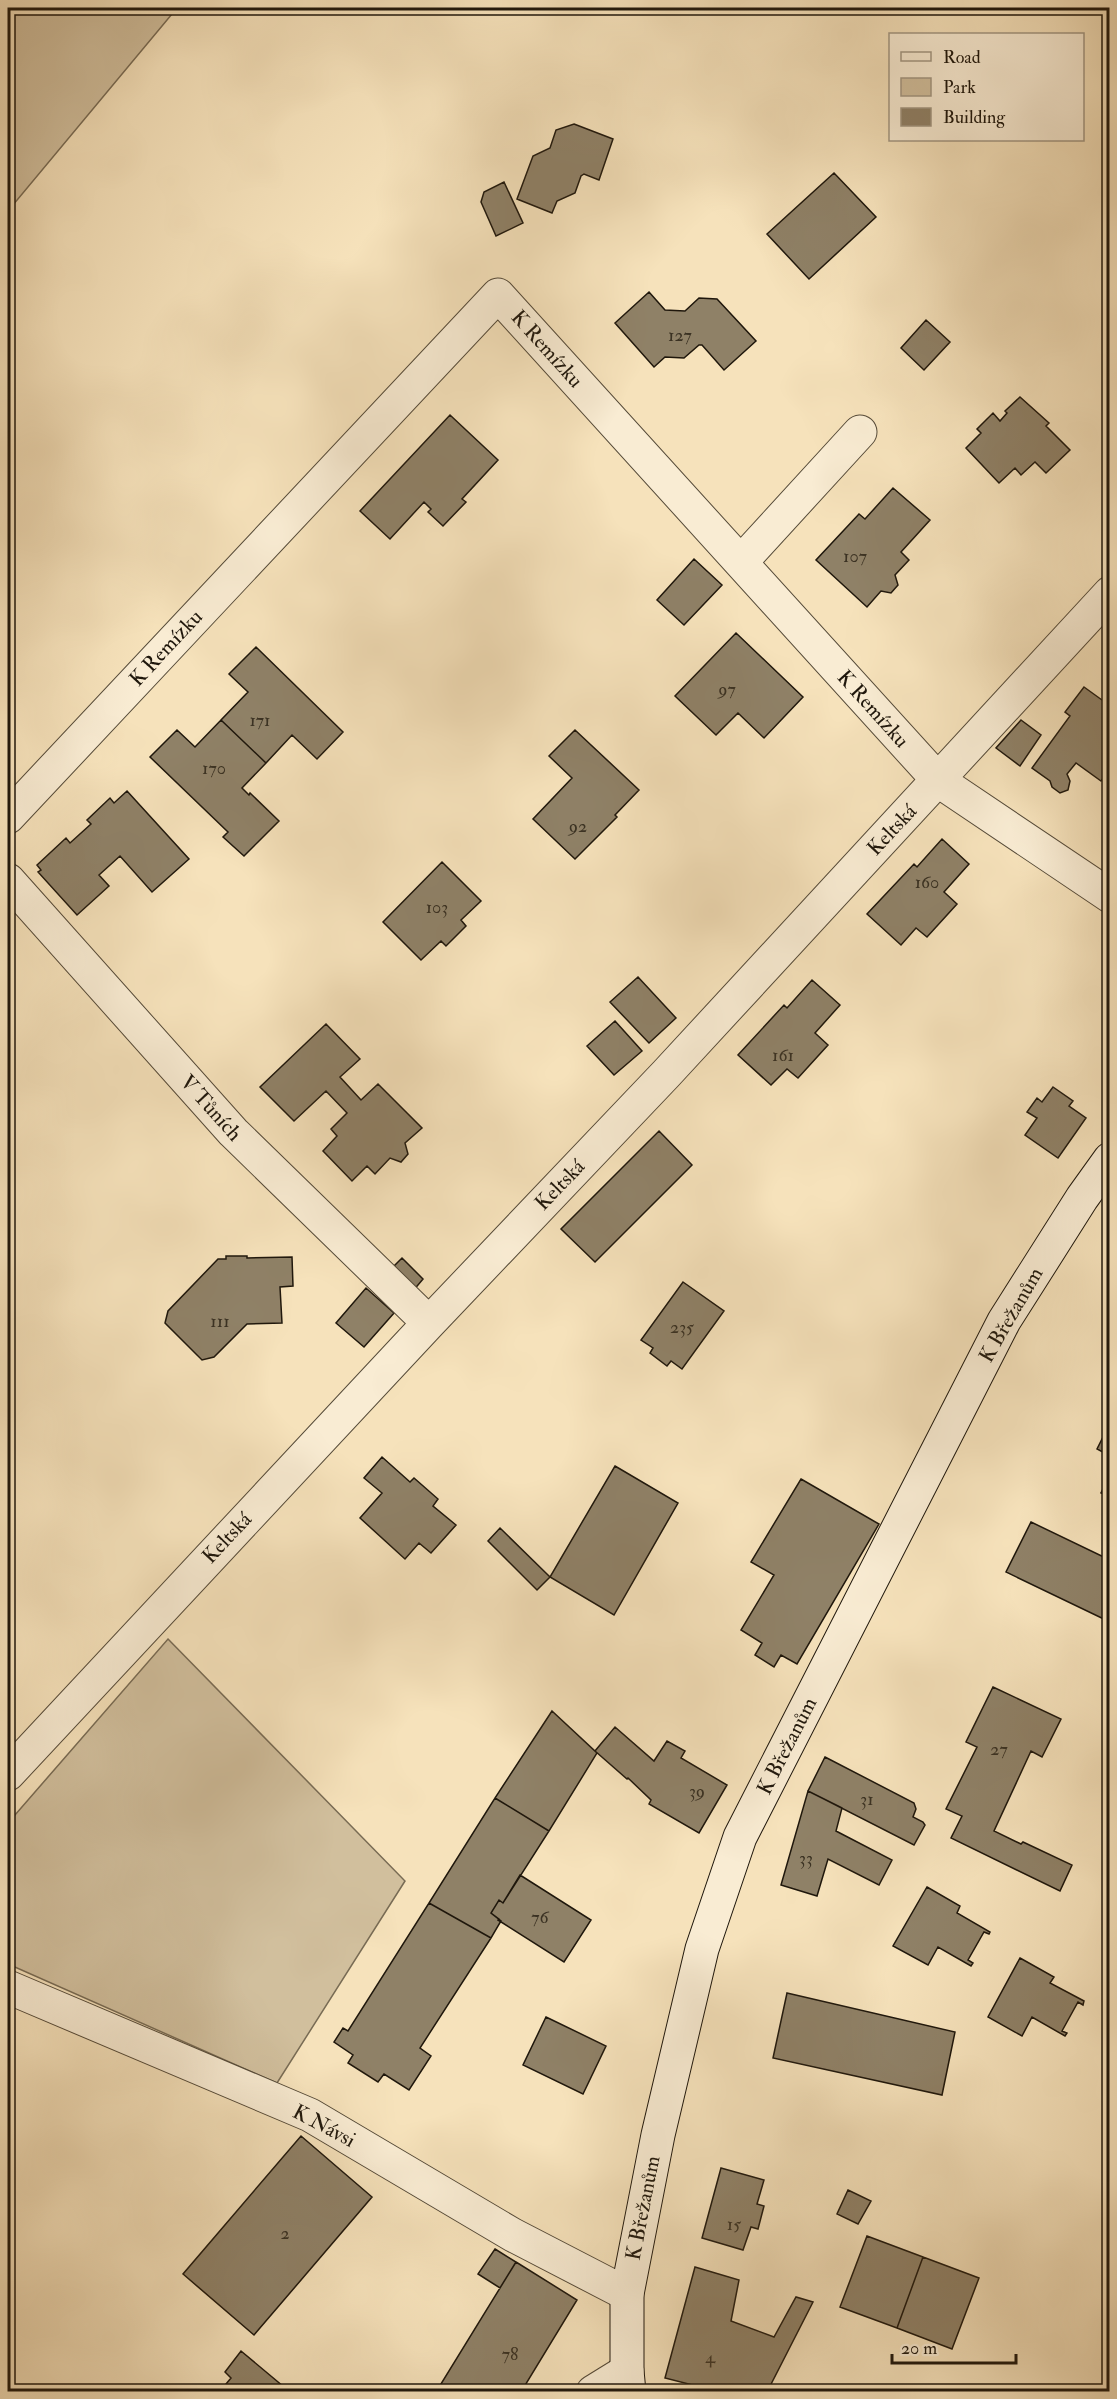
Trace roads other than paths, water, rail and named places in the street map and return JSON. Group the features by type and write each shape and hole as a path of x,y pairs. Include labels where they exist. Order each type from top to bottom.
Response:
{"street":[{"name":"K Remízku","path":"8,817 498,295 939,781 1110,896"},
{"path":"741,562 860,432"},
{"name":"Keltská","path":"8,1774 429,1323 666,1074 939,781 1110,593"},
{"name":"V Tůních","path":"8,880 232,1132 429,1323"},
{"name":"K Břežanům","path":"628,2381 627,2294 658,2135 702,1949 740,1837 1004,1321 1082,1198 1110,1159"},
{"name":"K Návsi","path":"8,1987 310,2115 513,2235 627,2294"},
{"path":"593,2391 628,2381"}]}
